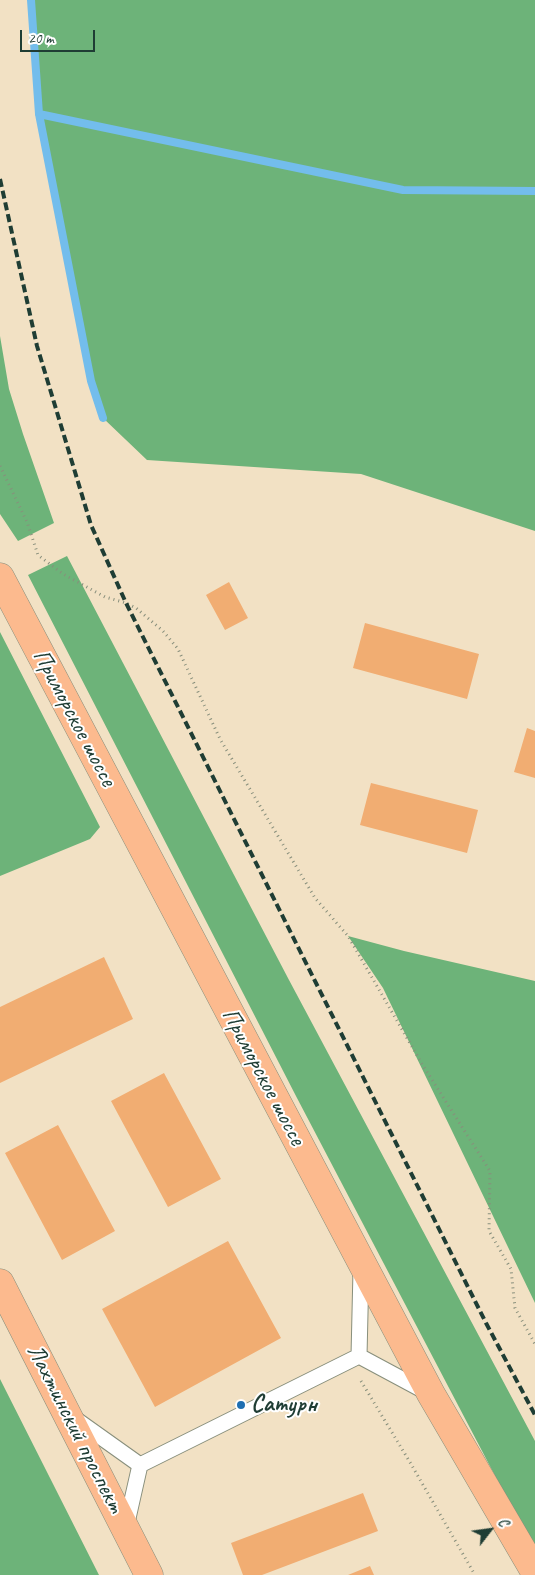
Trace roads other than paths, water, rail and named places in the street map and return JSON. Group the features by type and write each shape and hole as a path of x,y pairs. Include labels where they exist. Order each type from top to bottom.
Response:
{"main road":[{"name":"Приморское шоссе","path":"0,577 431,1394 535,1572"},
{"name":"Лахтинский проспект","path":"0,1283 150,1575"}],"lane":[{"path":"354,1358 361,1263"},
{"path":"354,1358 431,1394"},
{"path":"140,1465 354,1358"},
{"path":"66,1412 140,1465"},
{"path":"126,1528 140,1465"}],"waterway":[{"path":"31,0 39,114 91,381 103,418"},
{"path":"39,114 403,190 535,191"}],"railway":[{"path":"0,179 37,346 91,525 126,603 486,1323 535,1415"}],"place":[{"name":"Сатурн","path":"241,1405"}]}
